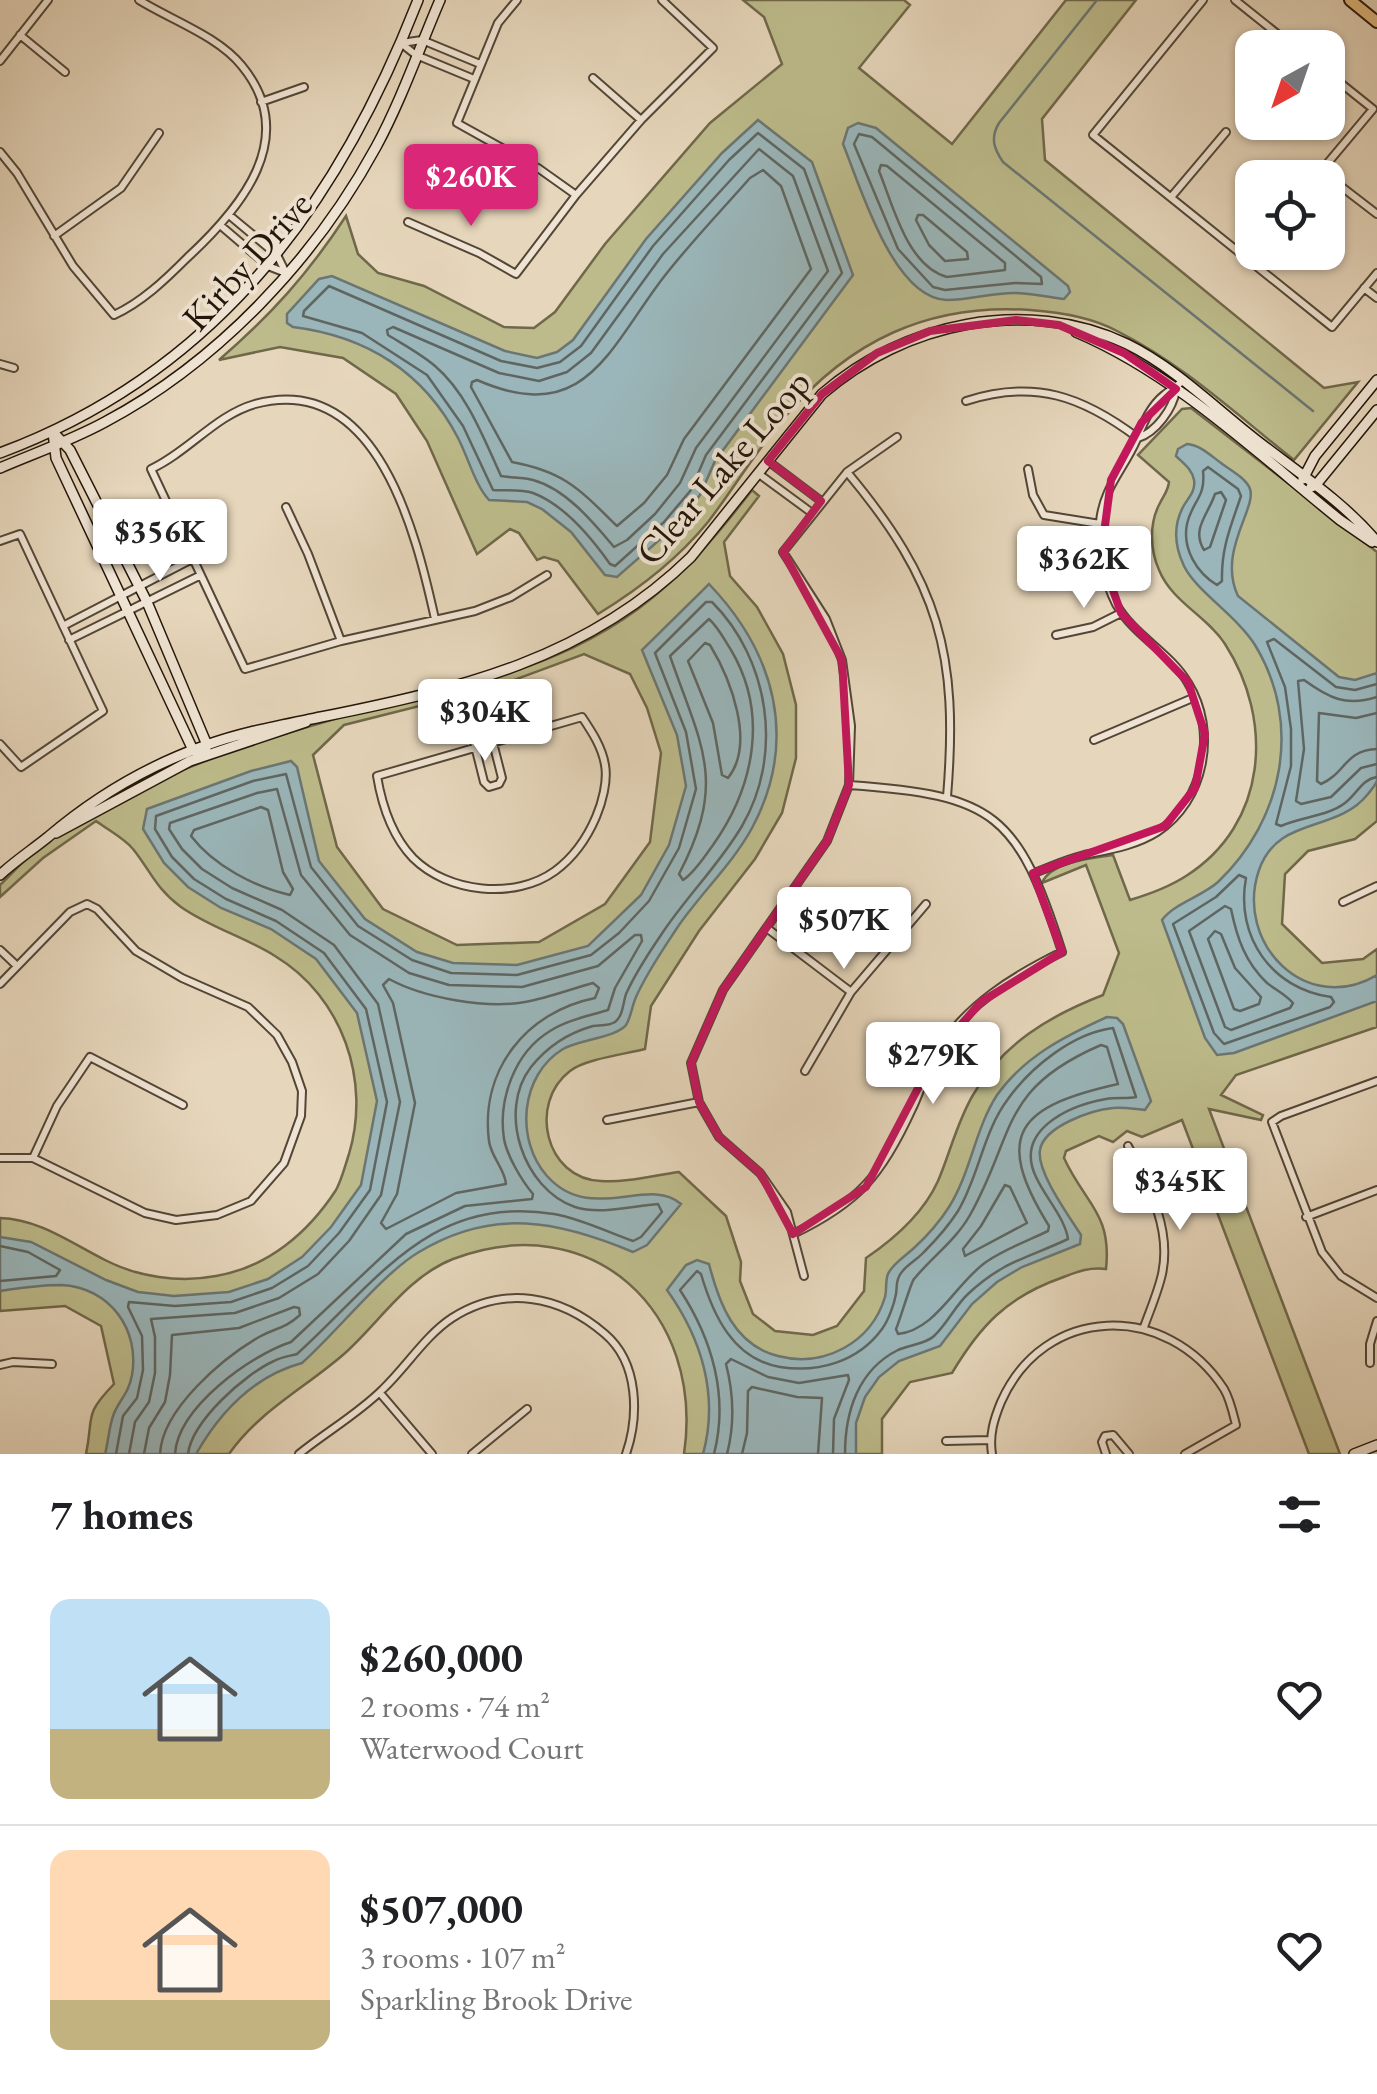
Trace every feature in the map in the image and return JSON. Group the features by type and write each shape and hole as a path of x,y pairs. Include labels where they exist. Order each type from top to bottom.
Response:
{"main road":[{"path":"1350,0 1377,22"}],"street":[{"path":"0,61 48,0"},
{"path":"0,152 86,283 114,314 130,308 166,279 220,226 250,188 264,157 261,102 236,59 138,0"},
{"name":"Kirby Drive","path":"0,453 54,432 143,376 204,333 268,266 324,191 376,100 418,0"},
{"name":"Kirby Drive","path":"0,468 104,423 202,356 286,274 310,248 376,148 440,0"},
{"path":"517,0 498,23 457,124 538,168 576,195"},
{"path":"408,222 479,252 516,274 576,195 713,48 662,0"},
{"path":"1203,0 1094,135 1332,327 1376,275"},
{"path":"1235,0 1272,30"},
{"path":"20,36 65,72"},
{"path":"401,43 422,40 480,64"},
{"path":"401,43 416,54 474,79"},
{"path":"593,78 642,120"},
{"path":"261,102 304,86"},
{"path":"1345,87 1373,109 1321,171 1377,214"},
{"path":"1172,196 1226,132"},
{"path":"54,236 121,188 160,133"},
{"path":"229,215 277,255 286,274"},
{"path":"220,226 268,266 286,274"},
{"path":"1364,288 1377,298"},
{"name":"Clear Lake Loop","path":"0,875 65,820 121,783 201,750 289,721 460,686 544,656 616,619 691,557 822,394 877,353 930,331 959,324 1016,320 1084,329 1126,344 1302,483 1348,527 1377,543"},
{"path":"0,364 14,368"},
{"path":"1302,483 1314,456 1377,380"},
{"path":"1033,874 1155,834 1178,813 1195,788 1204,753 1203,722 1195,697 1176,667 1122,612 1110,589 1101,556 1100,524 1111,480 1138,438 1142,422 1165,394 1179,385"},
{"path":"1138,438 1158,424 1179,385"},
{"path":"966,402 1012,390 1060,396 1086,404 1138,438"},
{"path":"434,619 424,571 399,498 379,458 365,437 346,420 322,407 273,401 240,410 180,454 151,468 245,669 340,641 475,611 511,597 546,575"},
{"path":"1315,486 1377,410"},
{"path":"54,432 140,586 201,750"},
{"path":"804,1276 787,1212 760,1173 720,1137 699,1102 691,1062 723,990 827,842 850,785 851,726 842,660 826,619 784,552 846,472 898,437"},
{"path":"58,443 56,458 201,750"},
{"path":"768,461 820,501"},
{"path":"1028,469 1033,496 1044,516 1100,524"},
{"path":"846,472 899,539 938,624 952,699 946,797"},
{"path":"759,474 812,513"},
{"name":"Clear Lake Loop","path":"1302,483 1315,486 1377,543"},
{"path":"286,508 308,554 340,641"},
{"path":"0,542 20,534 103,711 21,767 0,744"},
{"path":"62,626 192,559"},
{"path":"69,640 200,576"},
{"path":"1056,635 1093,628 1122,612"},
{"path":"460,686 484,782 489,787 499,784 502,778 476,680"},
{"path":"1094,740 1195,697"},
{"path":"582,717 606,766 601,805 585,842 554,872 516,888 476,888 448,880 412,858 389,822 377,776 494,743 582,717"},
{"path":"792,1234 832,1216 866,1187 911,1112 937,1052 981,1002 1017,974 1062,952 1022,848 1001,824 974,806 946,797 850,785"},
{"path":"1343,902 1377,886"},
{"path":"0,984 3,973 70,912 86,904 96,908 136,951 182,978 248,1007 277,1036 302,1091 300,1116 284,1163 250,1201 217,1215 176,1220 145,1213 33,1158 0,1158"},
{"path":"805,1071 851,992 926,904"},
{"path":"768,928 851,992"},
{"path":"0,950 16,965"},
{"path":"33,1158 57,1106 90,1057 183,1104"},
{"path":"1377,1080 1272,1122 1306,1216 1331,1265 1354,1286 1377,1298"},
{"path":"606,1120 699,1102"},
{"path":"1128,1146 1157,1204 1164,1242 1163,1272 1144,1327"},
{"path":"1306,1216 1377,1190"},
{"path":"298,1454 380,1393 450,1320 486,1301 526,1296 560,1303 612,1340 626,1364 634,1392 634,1428 626,1454"},
{"path":"1370,1364 1370,1344 1377,1322"},
{"path":"992,1454 994,1417 1022,1366 1052,1342 1085,1328 1113,1324 1144,1327 1185,1346 1206,1365 1226,1392 1236,1425 1185,1454"},
{"path":"0,1366 13,1362 52,1364"},
{"path":"380,1393 432,1454"},
{"path":"472,1454 528,1409"},
{"path":"1106,1454 1102,1442 1105,1436 1113,1435 1129,1454"},
{"path":"946,1441 990,1440"},
{"path":"1354,1454 1377,1445"}],"highlighted area":[{"path":"1016,320 1059,325 1124,353 1176,389 1142,422 1111,480 1101,556 1121,613 1188,682 1205,734 1195,788 1165,826 1033,873 1062,952 981,1002 937,1052 866,1187 793,1234 760,1173 719,1137 699,1102 691,1063 723,990 827,841 849,785 842,660 783,552 821,501 768,461 822,394 877,353 930,331"}],"shaded area":[{"path":"743,0 904,0 910,5 859,68 952,144 1066,0 1136,0 1042,119 1045,160 1324,388 1358,382 1294,460 1187,374 1097,322 1052,312 993,309 924,321 864,348 809,391 684,549 598,614 558,561 544,557 537,560 519,533 510,529 477,554 427,441 396,394 343,358 280,347 219,360 288,293 346,216 358,254 378,273 424,286 504,327 534,328 555,312 605,244 710,123 782,64 764,17"},
{"path":"1191,408 1377,552 1377,821 1355,839 1308,851 1285,874 1282,924 1322,963 1363,959 1377,949 1377,1027 1236,1075 1221,1095 1263,1115 1261,1120 1209,1109 1340,1454 1309,1454 1182,1120 1142,1137 1127,1131 1113,1142 1099,1136 1066,1151 1064,1158 1072,1174 1101,1221 1106,1269 1078,1272 1025,1294 985,1327 952,1373 910,1382 882,1419 882,1454 684,1454 686,1403 676,1356 657,1316 628,1283 593,1260 551,1247 504,1246 453,1259 421,1277 344,1354 254,1425 229,1454 86,1454 91,1417 114,1384 101,1326 65,1306 0,1311 0,1218 41,1227 118,1266 145,1274 188,1279 253,1265 299,1234 336,1190 349,1154 356,1098 346,1043 318,994 299,973 275,956 181,907 121,838 96,821 43,858 0,897 0,885 24,861 85,818 183,770 285,734 443,690 458,700 449,704 443,700 344,725 313,755 337,847 383,909 457,945 539,942 605,904 650,842 661,753 647,708 630,674 584,654 498,686 485,696 485,688 490,679 573,648 639,608 695,558 752,490 759,496 724,542 730,576 757,607 783,654 796,705 796,758 782,813 755,859 699,931 651,1006 645,1049 595,1060 570,1071 549,1101 547,1119 556,1154 582,1177 620,1181 679,1172 726,1216 741,1262 740,1281 753,1314 775,1331 813,1335 837,1326 864,1291 866,1258 907,1224 932,1192 962,1116 985,1077 1013,1046 1046,1022 1103,995 1119,953 1086,865 1042,883 1046,876 1073,862 1113,855 1130,900 1152,893 1186,876 1213,854 1234,828 1247,800 1255,769 1251,705 1225,644 1172,591 1159,570 1152,528 1169,482 1138,455 1182,409"}],"water":[{"path":"758,120 812,162 853,275 715,461 700,495 672,529 617,577 605,575 571,532 542,509 527,502 489,500 444,415 410,376 390,361 345,339 287,323 287,314 319,279 332,276 505,351 537,358 557,352 573,340 646,239 722,153"},
{"path":"858,123 876,128 1068,286 1070,292 1064,299 1008,293 947,300 928,295 910,281 881,237 843,144 848,128"},
{"path":"1187,444 1209,454 1250,489 1232,563 1238,596 1339,677 1355,680 1377,673 1376,783 1355,806 1280,841 1259,870 1254,897 1257,923 1282,966 1325,987 1351,986 1377,975 1377,1001 1234,1053 1217,1055 1205,1038 1162,920 1218,882 1258,830 1271,801 1282,738 1270,675 1255,645 1198,585 1181,559 1176,536 1178,522 1194,484 1189,469 1176,456 1178,449"},
{"path":"709,584 750,639 773,699 774,762 766,795 744,841 656,960 626,1025 615,1033 563,1049 549,1060 538,1075 527,1109 530,1145 537,1161 564,1190 600,1199 652,1194 668,1196 681,1204 647,1245 633,1252 579,1233 526,1224 500,1224 446,1238 390,1274 302,1363 269,1377 240,1398 196,1454 105,1454 110,1425 132,1375 131,1342 126,1327 107,1302 78,1288 53,1285 0,1291 0,1237 31,1242 138,1292 174,1296 229,1292 268,1279 302,1257 331,1227 361,1185 377,1101 357,1013 316,959 271,929 221,908 188,887 164,863 143,829 147,809 251,771 291,761 297,767 319,861 365,919 417,952 453,963 517,965 588,946 641,895 669,845 686,786 677,735 642,650"},
{"path":"1107,1017 1117,1018 1123,1024 1151,1101 1145,1110 1113,1108 1082,1116 1059,1127 1043,1141 1043,1169 1081,1235 1080,1244 1022,1267 997,1282 972,1304 940,1346 899,1361 879,1377 865,1397 856,1423 856,1454 703,1454 709,1411 704,1369 690,1328 667,1290 686,1265 697,1260 709,1264 731,1320 739,1332 763,1350 795,1359 828,1355 844,1348 869,1327 878,1313 890,1270 929,1233 949,1207 983,1122 1008,1081 1033,1058"}],"waterway":[{"path":"1097,0 999,123 994,139 997,153 1003,162 1313,411"}]}
